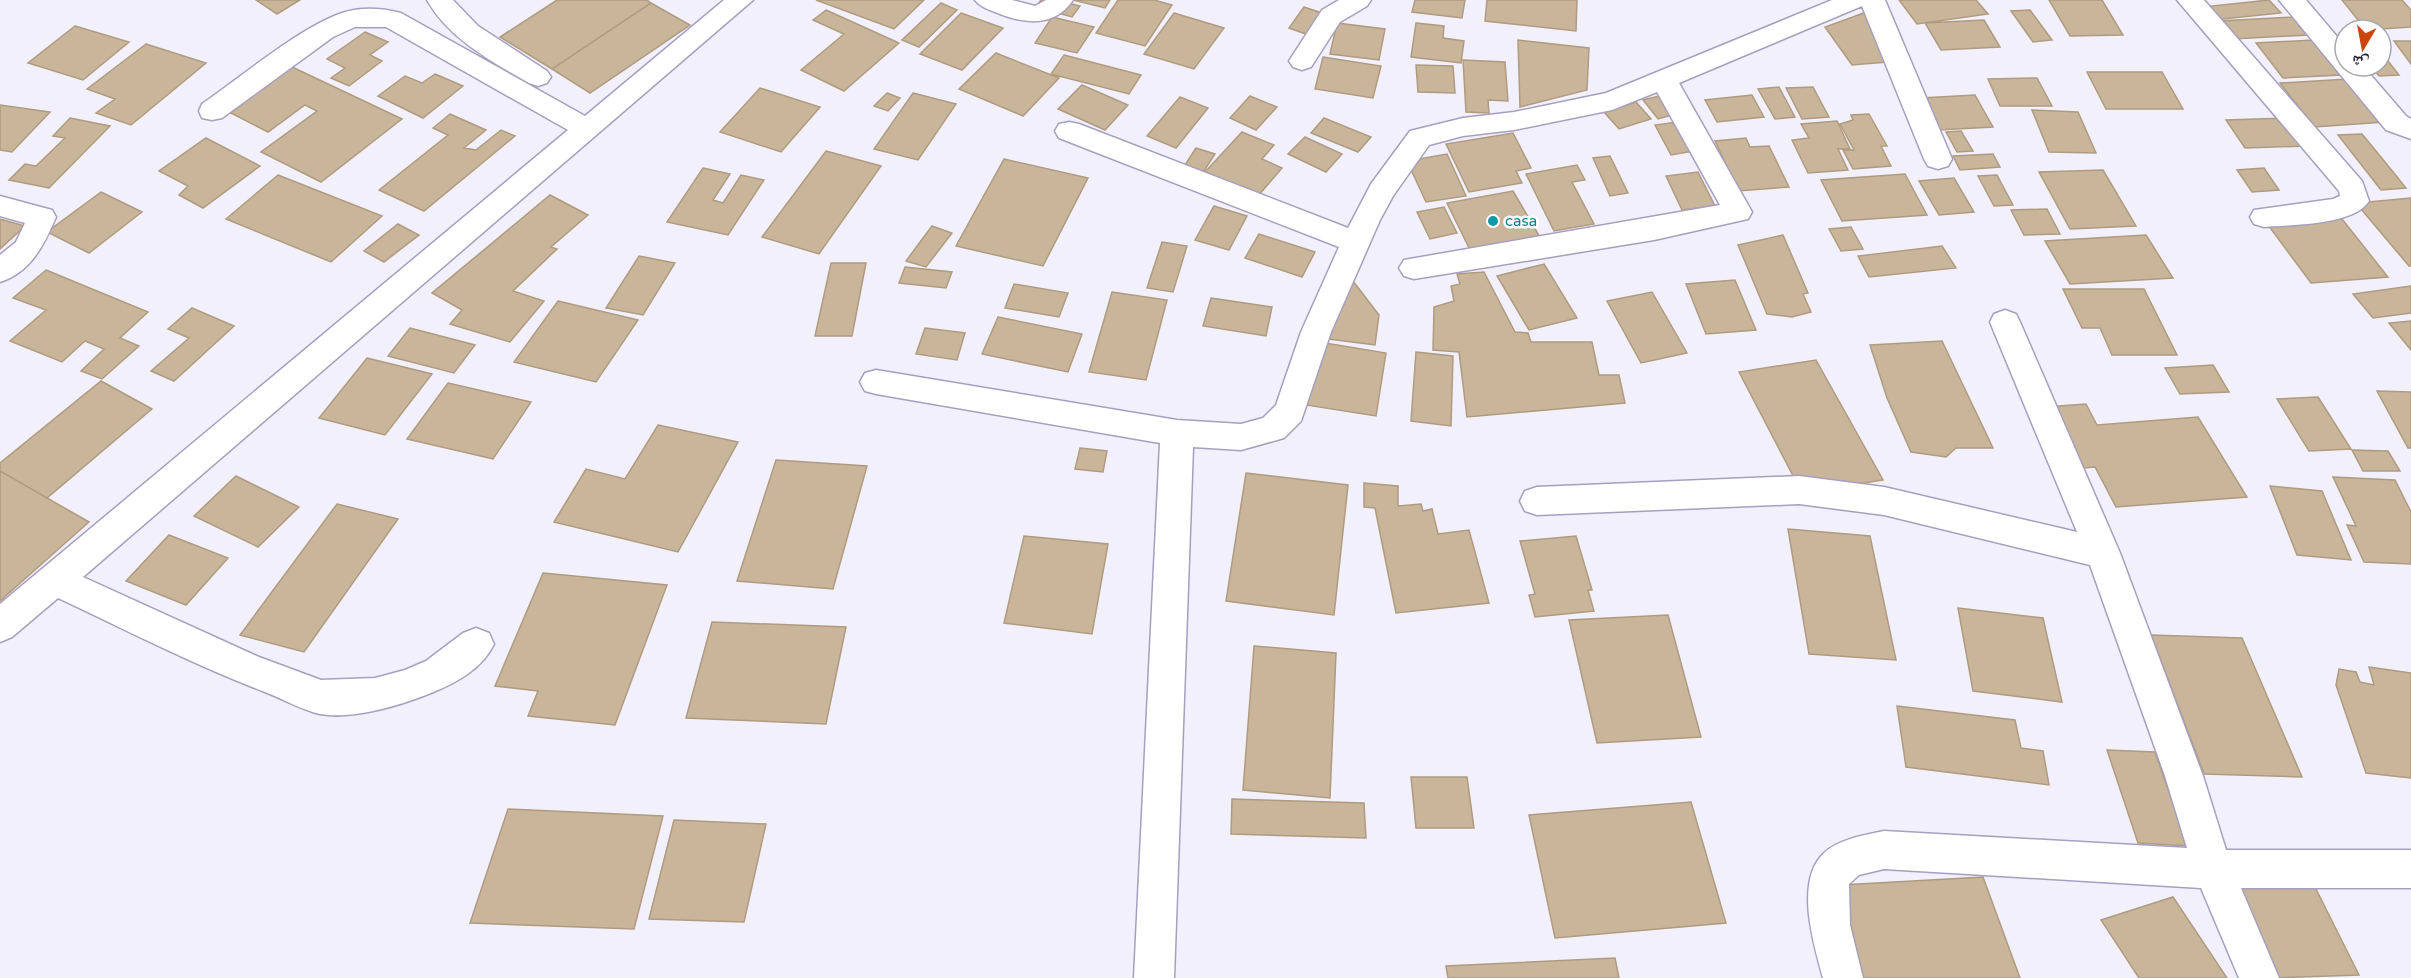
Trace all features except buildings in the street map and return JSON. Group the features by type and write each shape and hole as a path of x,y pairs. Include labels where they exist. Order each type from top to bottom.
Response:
{"street":[{"path":"440,0 443,7 468,31 513,63 572,95 592,122"},
{"path":"1,624 592,122 740,0"},
{"path":"988,0 1029,14 1042,15 1053,9 1060,0"},
{"path":"1302,61 1331,16 1358,0"},
{"path":"876,382 1177,433 1241,437 1273,429 1290,412 1316,332 1381,191 1420,138 1463,127 1514,121 1611,101 1855,0"},
{"path":"1872,0 1938,159"},
{"path":"2190,0 2352,188 2355,201 2337,209 2264,217"},
{"path":"2292,0 2333,49"},
{"path":"212,111 324,31 350,20 368,17 392,19 592,122"},
{"path":"2358,78 2396,123 2411,130"},
{"path":"1414,268 1654,229 1738,212 1664,81"},
{"path":"1068,131 1358,243"},
{"path":"0,206 42,217 27,249 0,271"},
{"path":"2005,322 2103,553 2184,776 2213,869 2259,978"},
{"path":"1154,978 1177,433"},
{"path":"1537,501 1799,490 1884,501 2103,553"},
{"path":"54,580 247,669 321,697 375,695 407,686 439,673 460,659 476,644"},
{"path":"1843,978 1833,937 1827,891 1834,871 1853,858 1884,850 2213,869 2411,869"}],"place":[{"name":"casa","path":"1493,221"}]}
